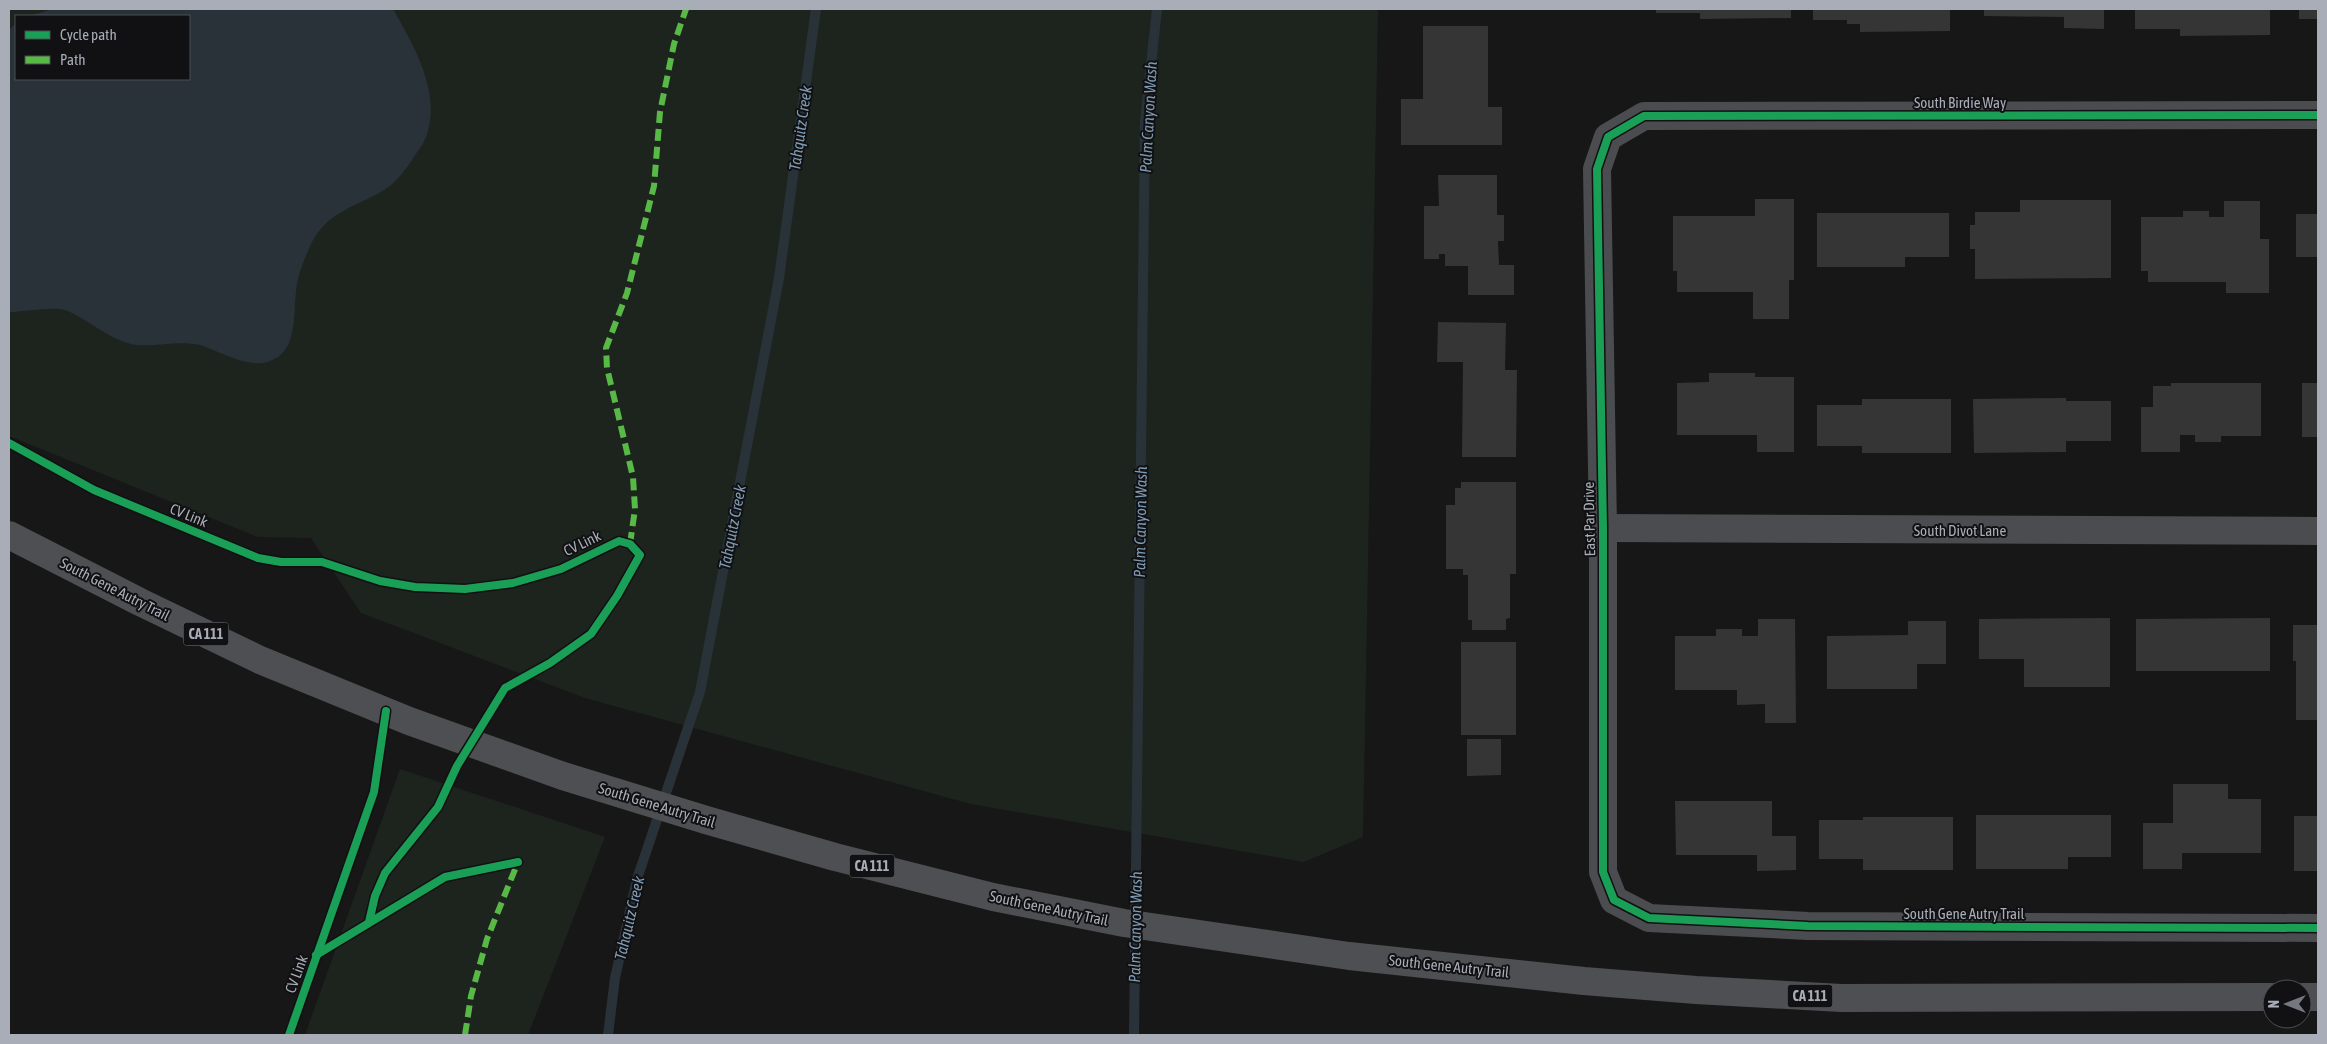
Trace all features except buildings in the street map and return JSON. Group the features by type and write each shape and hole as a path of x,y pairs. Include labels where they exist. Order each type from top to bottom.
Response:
{"main road":[{"name":"South Gene Autry Trail","path":"9,535 140,602 260,660 409,721 564,776 835,857 993,897 1124,924 1349,956 1584,981 1841,998 2262,997"}],"street":[{"name":"South Birdie Way","path":"1608,137 1644,116 2318,115"},
{"name":"East Par Drive","path":"1608,137 1597,169 1603,528 1603,872 1614,900"},
{"name":"South Divot Lane","path":"1603,528 2318,531"},
{"name":"South Gene Autry Trail","path":"1614,900 1650,918 1808,926 2318,928"}],"shaded area":[{"path":"9,9 1378,9 1363,837 1304,862 971,804 585,698 361,613 311,538 258,537 9,436"},
{"path":"53,9 393,9 417,54 428,87 431,104 426,137 398,178 381,192 333,218 318,232 307,254 298,280 293,325 288,345 282,354 274,360 262,363 247,362 200,345 192,344 136,345 126,343 108,335 74,314 61,309 9,312 9,30 15,24 15,80 190,80 190,15 32,15"},
{"path":"400,769 605,837 528,1035 305,1035"}],"waterway":[{"name":"Tahquitz Creek","path":"608,1035 615,978 637,879 700,692 779,278 816,9"},
{"name":"Palm Canyon Wash","path":"1134,1035 1145,121 1157,9"}],"marked path":[{"path":"630,544 635,509 633,477 607,368 606,348 627,293 654,186 660,112 674,44 686,9"},
{"path":"465,1035 471,996 487,939 518,862"}],"cycle path":[{"path":"2318,115 1644,116 1608,137 1597,169 1603,528 1603,872 1614,900 1649,918 1808,926 2318,928"},
{"name":"CV Link","path":"9,443 94,490 258,558 281,562 322,562 380,581 415,587 465,589 513,583 561,569 619,541 630,544 640,555 617,596 591,634 550,663 505,688 457,766 438,807 385,873 375,896 369,922"},
{"name":"CV Link","path":"289,1035 374,792 386,711"},
{"name":"CV Link","path":"316,955 445,877 518,862"}]}
